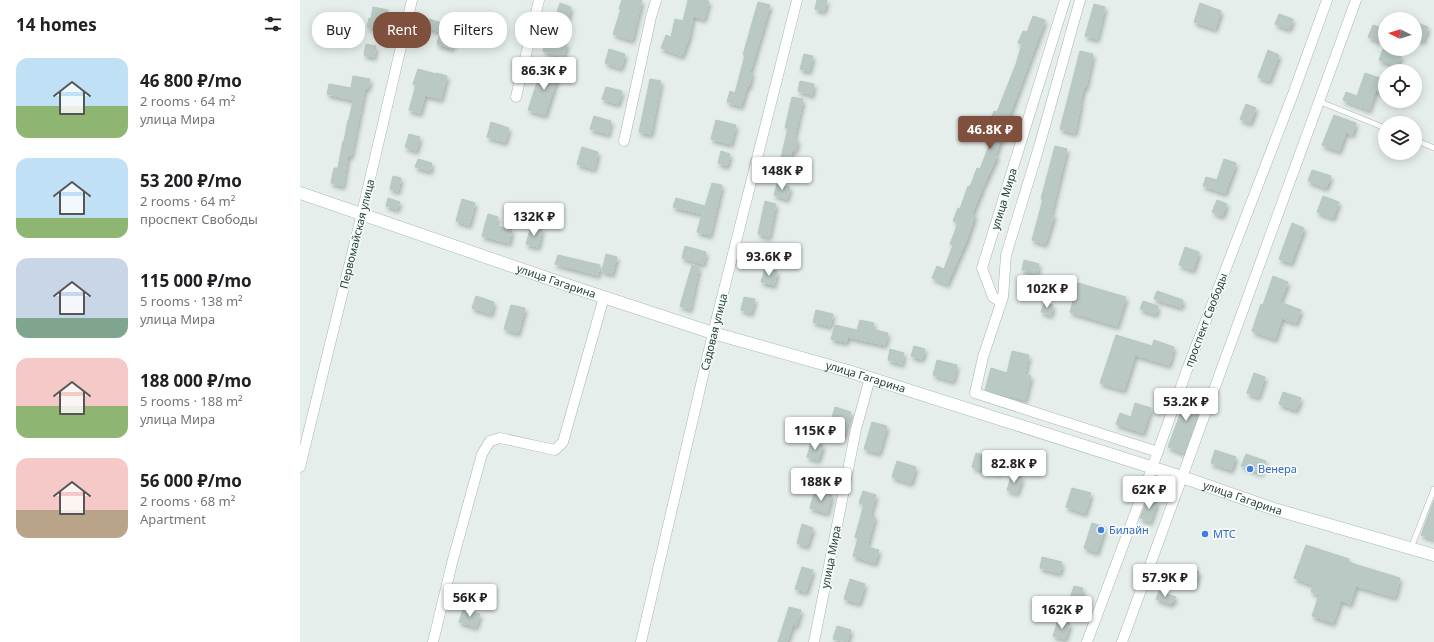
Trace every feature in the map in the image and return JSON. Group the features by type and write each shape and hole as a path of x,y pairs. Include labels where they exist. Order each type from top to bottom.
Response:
{"main road":[{"name":"улица Гагарина","path":"300,193 713,333 870,378 1182,477 1274,509 1434,555"}],"street":[{"name":"Первомайская улица","path":"300,467 362,214 412,0"},
{"path":"516,97 539,0"},
{"path":"624,141 656,0"},
{"name":"Садовая улица","path":"641,642 713,333 798,0"},
{"name":"улица Мира","path":"1001,302 993,297 982,268 1065,0"},
{"name":"улица Мира","path":"1080,0 1039,147 1006,255 1003,297 983,357 975,394 1158,452"},
{"name":"проспект Свободы","path":"1087,642 1188,367 1293,94 1327,0"},
{"path":"1122,642 1356,0"},
{"path":"433,642 452,562 482,454 490,441 500,438 555,450 563,442 604,297"},
{"name":"улица Мира","path":"814,642 856,429 870,378"}],"lane":[{"path":"1318,101 1378,125"},
{"path":"1422,143 1434,148"},
{"path":"1411,548 1434,489"}],"building":[{"path":"622,0 642,0 632,40 613,34 621,9 619,9"},
{"path":"688,0 709,1 704,19 693,16 689,37 682,56 661,48 666,35 671,37 675,19 683,21"},
{"path":"817,0 827,0 824,11 815,9"},
{"path":"758,2 770,5 750,72 752,73 749,86 747,86 741,106 727,102 730,91 735,93 745,55 743,55"},
{"path":"560,3 571,7 569,12 557,12"},
{"path":"1200,3 1221,11 1215,29 1194,22"},
{"path":"1094,4 1105,7 1097,39 1085,36"},
{"path":"373,7 388,10 388,12 373,12 373,29 367,27 369,18 371,19"},
{"path":"1279,14 1293,19 1289,29 1275,24"},
{"path":"1033,16 1045,20 1009,116 1012,117 1008,127 1006,127 995,155 997,156 972,214 975,215 967,239 947,284 932,278 937,266 944,269 953,245 950,244 958,223 953,221 958,208 960,209 968,186 970,187 977,168 980,169 990,143 986,141 994,122 990,121 994,111 997,112 1016,64 1022,44 1018,43 1023,31 1027,32"},
{"path":"431,20 439,22 439,31 431,29"},
{"path":"1373,25 1378,27 1378,41 1368,37"},
{"path":"1422,25 1428,27 1422,41"},
{"path":"366,44 373,45 373,48 376,48 374,57 364,55"},
{"path":"544,48 566,48 563,57 543,51"},
{"path":"609,49 625,54 621,68 605,63"},
{"path":"1268,50 1279,55 1269,81 1258,77"},
{"path":"1080,51 1093,54 1086,87 1084,87 1080,103 1075,133 1060,129"},
{"path":"804,54 813,56 809,71 800,69"},
{"path":"1380,56 1401,56 1398,64 1391,64 1379,60"},
{"path":"542,67 559,72 545,115 528,110"},
{"path":"418,69 447,76 441,99 425,95 420,113 409,110 416,85 413,84"},
{"path":"1365,73 1378,78 1378,91 1376,90 1369,110 1343,100 1346,92 1357,96"},
{"path":"353,76 370,79 368,88 365,88 351,156 348,155 343,186 331,183 334,168 338,168 353,100 327,94 329,84 351,88"},
{"path":"650,79 661,81 651,134 639,132"},
{"path":"800,81 814,84 812,95 798,91"},
{"path":"606,87 622,91 618,104 602,99"},
{"path":"792,97 803,99 794,139 798,140 795,151 792,150 785,179 774,176 777,162 780,162 788,128 785,128"},
{"path":"1246,104 1256,108 1250,123 1240,119"},
{"path":"1334,115 1356,123 1352,135 1346,132 1339,151 1322,145"},
{"path":"594,116 611,121 608,134 590,129"},
{"path":"716,120 736,125 731,144 711,139"},
{"path":"491,122 509,128 505,142 487,137"},
{"path":"409,134 420,137 416,151 405,147"},
{"path":"1055,146 1067,149 1051,214 1054,215 1045,244 1032,240"},
{"path":"582,147 598,152 594,169 577,164"},
{"path":"721,151 730,154 727,166 718,163"},
{"path":"418,159 432,163 430,171 415,167"},
{"path":"1224,159 1236,163 1225,193 1203,186 1206,177 1217,180"},
{"path":"1312,170 1331,176 1326,188 1308,181"},
{"path":"393,176 401,178 398,191 390,189"},
{"path":"712,183 722,185 710,235 697,232 702,214 673,207 676,198 705,206"},
{"path":"777,184 790,187 787,199 774,195"},
{"path":"1323,196 1339,202 1333,218 1317,212"},
{"path":"388,198 400,202 397,209 386,206"},
{"path":"462,199 475,203 469,225 456,221"},
{"path":"1217,200 1227,204 1222,216 1212,212"},
{"path":"765,201 776,204 769,237 758,234"},
{"path":"488,214 498,217 495,225 512,230 509,243 482,236"},
{"path":"1292,223 1304,228 1291,263 1279,259"},
{"path":"531,226 542,229 538,247 526,244"},
{"path":"685,246 706,252 703,264 682,258"},
{"path":"1185,247 1199,252 1193,270 1179,265"},
{"path":"756,249 768,252 765,261 753,258"},
{"path":"606,254 617,257 612,274 602,271"},
{"path":"558,255 600,265 598,275 555,264"},
{"path":"1024,260 1039,264 1037,274 1022,270"},
{"path":"692,265 699,267 690,309 680,306"},
{"path":"765,268 777,271 774,285 761,282"},
{"path":"1273,276 1288,282 1280,302 1301,310 1296,323 1282,318 1275,339 1252,331 1261,304 1263,305"},
{"path":"1078,283 1126,297 1117,326 1070,312"},
{"path":"1157,291 1183,300 1181,307 1154,299"},
{"path":"476,296 494,302 491,314 472,308"},
{"path":"744,297 755,299 751,313 741,310"},
{"path":"1143,301 1158,306 1156,314 1140,309"},
{"path":"1044,302 1053,305 1051,315 1041,312"},
{"path":"511,305 525,308 518,333 504,329"},
{"path":"816,310 833,314 830,326 813,322"},
{"path":"860,320 874,323 872,329 888,333 885,345 848,337 846,342 831,339 835,325 857,330"},
{"path":"1116,335 1152,346 1154,340 1174,347 1169,365 1135,355 1124,390 1100,383"},
{"path":"914,346 925,349 922,359 911,356"},
{"path":"890,349 904,353 902,364 888,360"},
{"path":"1012,351 1029,355 1025,374 1031,376 1025,400 985,390 991,368 1007,373"},
{"path":"937,360 957,365 953,381 933,375"},
{"path":"1254,373 1265,377 1258,397 1247,393"},
{"path":"1189,390 1205,396 1184,453 1168,447"},
{"path":"1283,392 1301,398 1296,410 1279,404"},
{"path":"1135,403 1151,408 1143,433 1116,424 1120,413 1131,417"},
{"path":"835,407 851,412 844,436 828,431"},
{"path":"807,418 823,422 819,434 804,430"},
{"path":"872,422 887,426 879,453 864,449"},
{"path":"811,442 823,445 818,460 807,457"},
{"path":"1215,450 1236,457 1231,470 1211,463"},
{"path":"976,453 995,459 995,457 1004,460 1000,472 982,466 981,470 972,467"},
{"path":"1246,454 1266,461 1261,473 1241,466"},
{"path":"897,461 916,467 911,483 892,477"},
{"path":"1012,474 1022,477 1017,493 1007,490"},
{"path":"1072,488 1091,493 1085,513 1066,507"},
{"path":"815,490 832,495 827,513 810,508"},
{"path":"863,491 876,495 870,515 875,516 867,547 879,550 875,563 853,556 858,538 855,537 864,504 859,503"},
{"path":"1148,498 1157,502 1150,522 1140,518"},
{"path":"1434,500 1434,539 1421,535"},
{"path":"1092,523 1105,527 1097,552 1084,548"},
{"path":"802,524 813,528 807,546 797,543"},
{"path":"1306,545 1349,559 1348,562 1400,578 1395,597 1356,586 1350,604 1341,600 1333,623 1312,616 1319,595 1311,592 1313,585 1294,578"},
{"path":"1042,557 1062,562 1060,573 1040,568"},
{"path":"802,567 813,570 806,592 795,589"},
{"path":"1187,567 1199,572 1195,585 1182,580"},
{"path":"850,579 865,584 859,603 844,599"},
{"path":"1074,586 1083,588 1079,601 1070,598"},
{"path":"1159,591 1176,597 1171,604 1156,599"},
{"path":"789,607 801,610 796,626 793,624 787,642 778,642"},
{"path":"463,609 480,614 476,627 459,622"},
{"path":"1058,620 1070,623 1065,639 1053,636"},
{"path":"837,626 851,630 847,642 833,639"}],"place":[{"name":"Венера","path":"1250,469"},
{"name":"Билайн","path":"1101,530"},
{"name":"МТС","path":"1205,534"}]}
